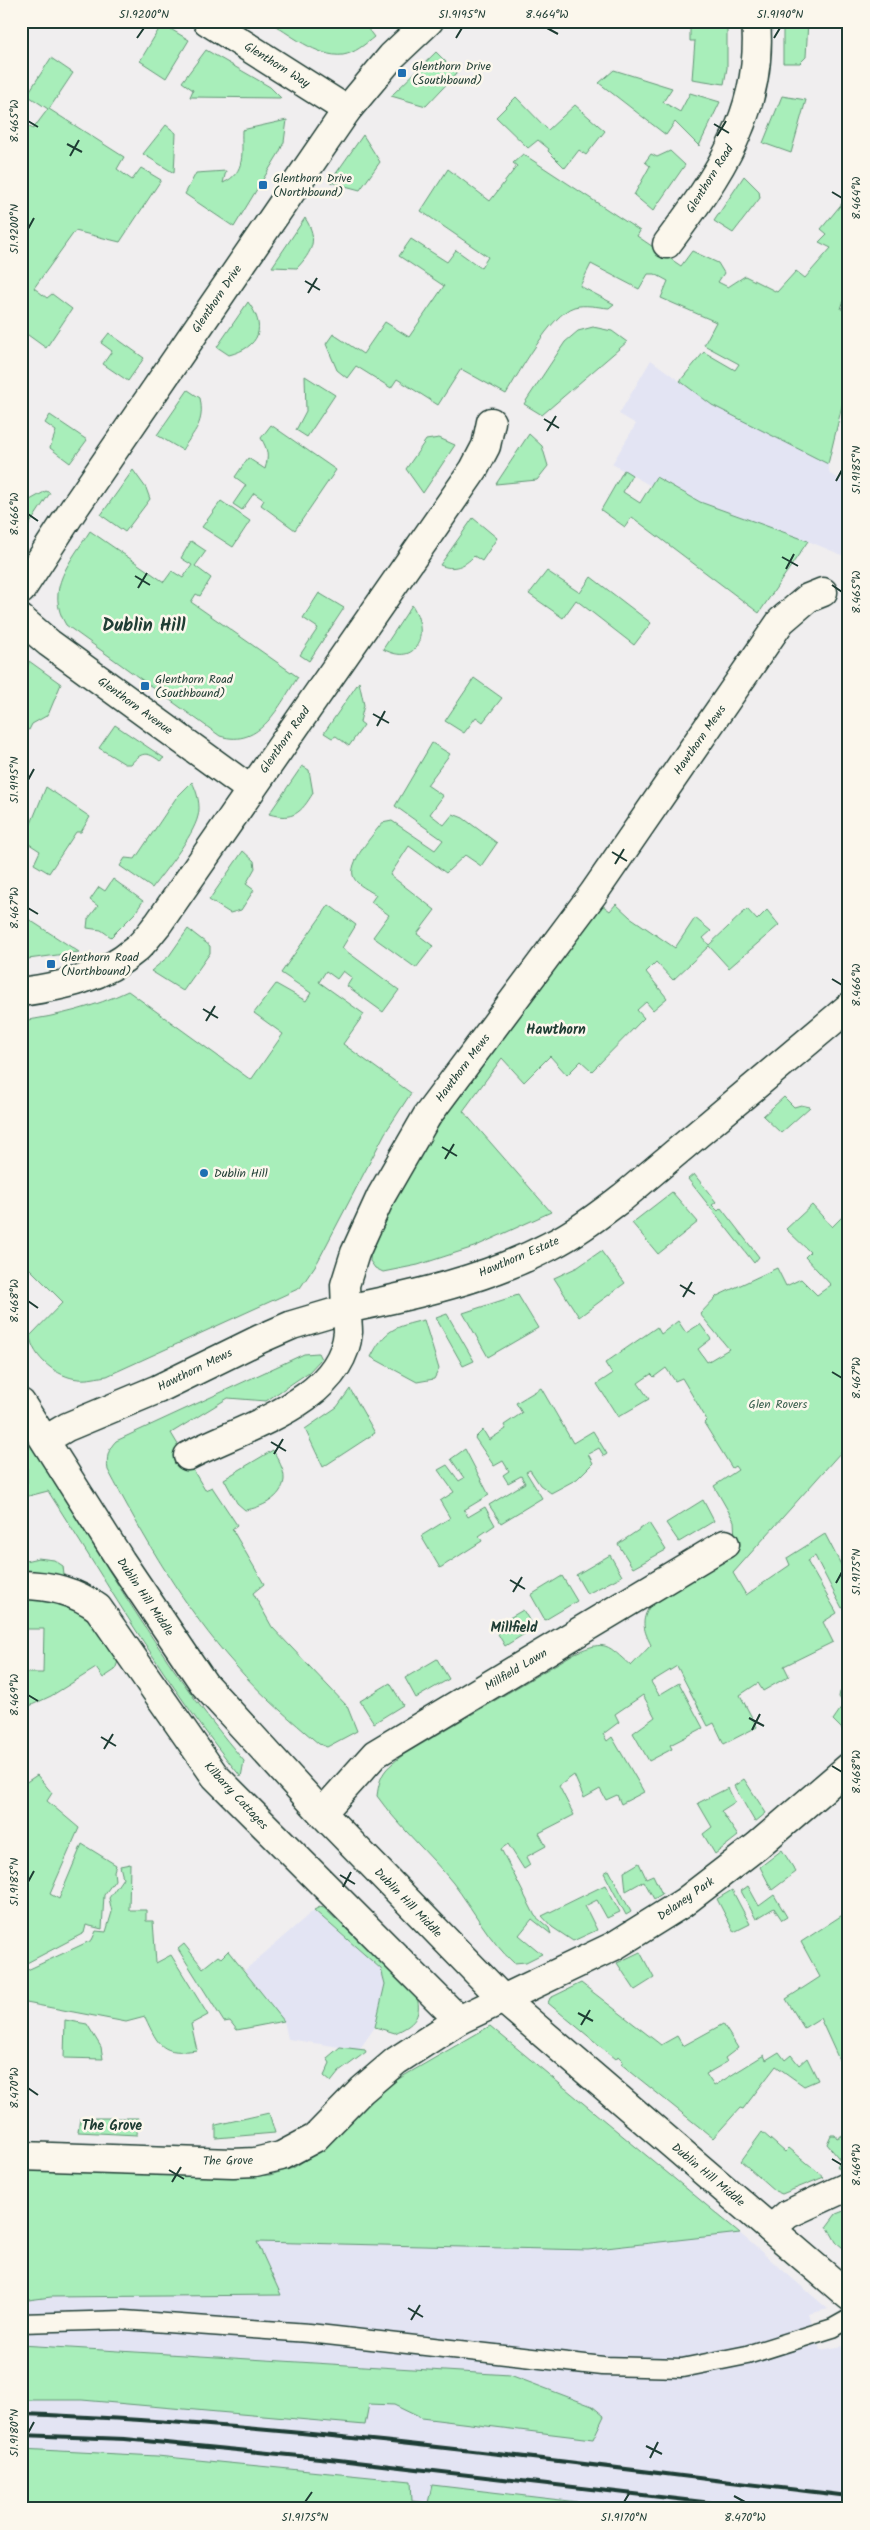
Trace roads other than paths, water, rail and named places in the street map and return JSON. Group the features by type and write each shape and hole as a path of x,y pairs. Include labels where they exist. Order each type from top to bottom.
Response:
{"street":[{"name":"Glenthorn Way","path":"206,21 347,110"},
{"name":"Glenthorn Drive","path":"21,590 80,499 347,110 392,56 429,21"},
{"name":"Glenthorn Road","path":"667,244 718,170 738,132 753,86 758,41 756,21"},
{"name":"Glenthorn Road","path":"21,992 80,981 107,970 136,950 158,924 474,469 486,446 491,422"},
{"name":"Hawthorn Mews","path":"45,1440 67,1427 158,1389 292,1325 346,1309 345,1285 355,1253 402,1157 427,1116 593,894 782,621 808,598 823,592"},
{"name":"Glenthorn Avenue","path":"21,619 49,643 251,790"},
{"name":"Hawthorn Estate","path":"346,1309 405,1297 478,1275 550,1246 587,1224 623,1197 849,1007"},
{"path":"188,1456 214,1442 242,1433 279,1414 330,1375 341,1355 348,1333 346,1309"},
{"name":"Dublin Hill Middle","path":"21,1403 121,1561 204,1684 322,1813 504,2000 849,2296"},
{"name":"Millfield Lawn","path":"322,1813 375,1754 725,1544"},
{"name":"Kilbarry Cottages","path":"21,1585 52,1586 85,1599 98,1608 215,1776 460,2020"},
{"name":"Delaney Park","path":"504,2000 614,1946 683,1903 757,1846 849,1767"},
{"name":"The Grove","path":"21,2156 233,2163 255,2162 281,2156 315,2138 334,2121 362,2090 396,2061 460,2020 504,2000"},
{"path":"771,2229 788,2214 849,2186"}],"lane":[{"path":"21,2323 134,2320 310,2332 603,2366 682,2368 746,2355 833,2328 849,2319"}],"railway":[{"path":"21,2414 125,2419 332,2436 849,2496"},
{"path":"21,2435 125,2439 330,2459 764,2509"}],"place":[{"name":"Glenthorn Drive (Southbound)","path":"402,73"},
{"name":"Glenthorn Drive (Northbound)","path":"263,185"},
{"name":"Glenthorn Road (Southbound)","path":"145,686"},
{"name":"Glenthorn Road (Northbound)","path":"51,964"},
{"name":"Dublin Hill","path":"204,1173"}],"district":[{"name":"Dublin Hill","path":"144,626"},
{"name":"Hawthorn","path":"556,1030"},
{"name":"Millfield","path":"514,1628"},
{"name":"The Grove","path":"112,2126"}],"park label":[{"name":"Glen Rovers","path":"778,1404"}]}
